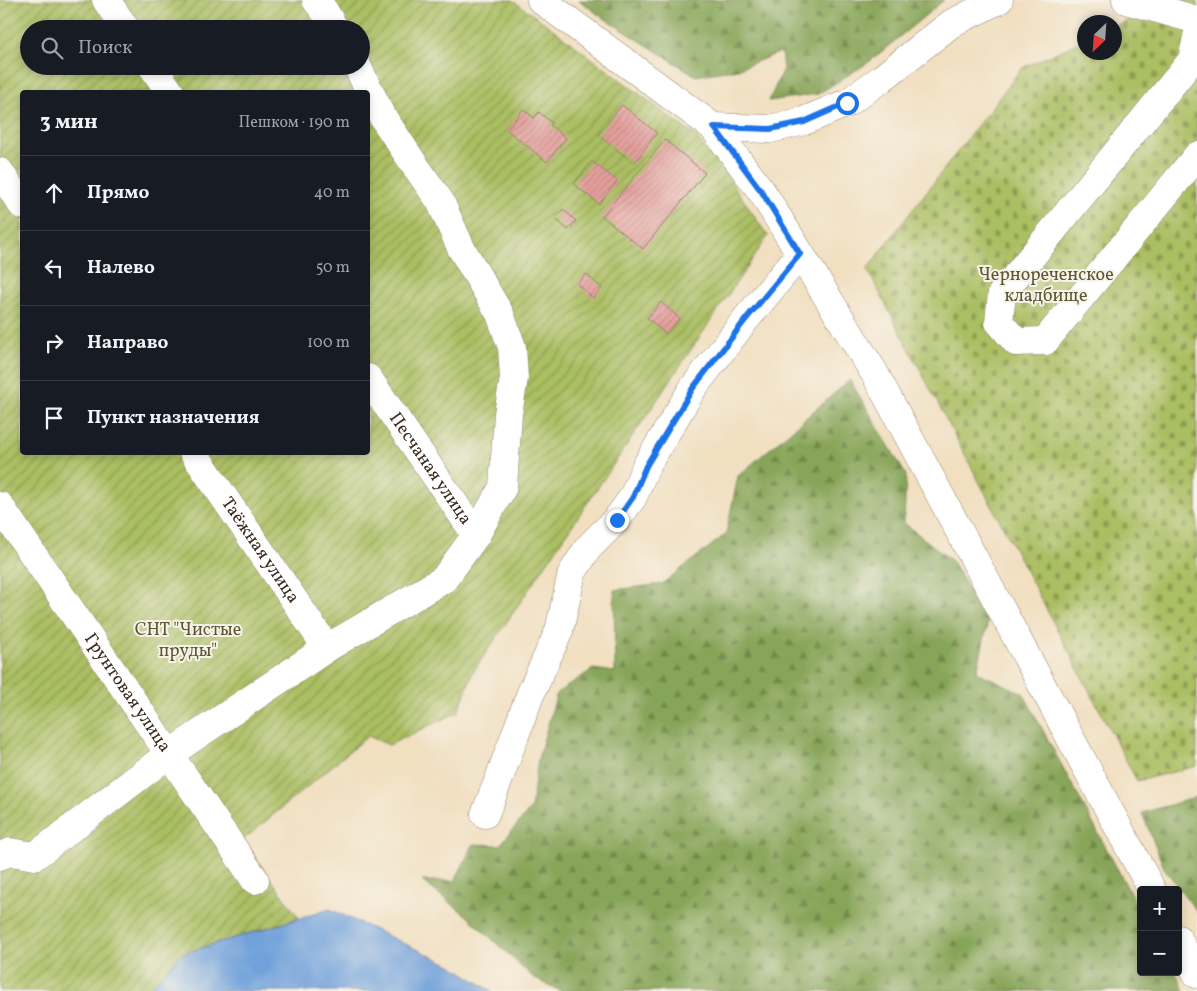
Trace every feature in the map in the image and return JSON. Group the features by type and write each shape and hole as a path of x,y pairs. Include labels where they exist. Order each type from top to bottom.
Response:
{"street":[{"path":"106,0 120,20"},
{"path":"316,0 329,20"},
{"path":"541,0 714,127 762,192 875,374 1150,886"},
{"path":"714,127 770,129 804,122 847,103 881,79 952,23 999,0"},
{"path":"1126,0 1197,20"},
{"path":"1197,37 1192,60 1002,293 999,322 1016,342 1046,342 1197,156"},
{"path":"158,75 169,90"},
{"path":"362,75 369,90"},
{"path":"4,848 36,856 169,754 326,648 444,579 476,535 503,487 508,414 514,378 512,347 500,314 461,248 440,201 382,116 370,92"},
{"path":"0,172 20,201"},
{"path":"485,814 498,784 530,695 559,631 572,574 588,548 617,520 633,497 646,466 693,388 746,319 800,254"},
{"name":"Песчаная улица","path":"370,381 476,535"},
{"name":"Таёжная улица","path":"195,455 326,648"},
{"name":"Грунтовая улица","path":"0,506 255,880"},
{"path":"1182,946 1197,974"}],"green space":[{"name":"СНТ \"Чистые пруды\"","path":"0,0 512,0 694,135 723,170 768,236 473,672 458,712 389,745 368,736 243,840 299,918 181,954 147,991 0,991"},
{"path":"579,0 944,0 869,62 818,94 769,101 783,69 781,52 738,69 696,76 599,15"},
{"name":"Чернореченское кладбище","path":"1141,0 1197,0 1197,766 1137,781 867,269 1022,68 1077,43 1077,60 1122,60 1122,23 1135,17"},
{"path":"850,380 906,475 904,523 951,560 988,621 977,672 1023,693 1137,906 1137,976 1177,976 1185,991 561,991 534,978 466,915 422,881 455,881 473,844 500,845 531,808 538,759 557,693 593,669 615,672 614,590 662,584 726,534 738,476"},
{"path":"1197,797 1197,912 1182,892 1182,886 1178,886 1164,868 1142,813"}],"water":[{"path":"330,909 451,965 492,991 147,991 181,954"}],"building":[{"path":"622,105 657,133 634,163 598,135"},
{"path":"523,109 534,118 539,112 552,123 550,125 566,138 547,162 507,130"},
{"path":"665,140 705,173 643,249 602,216"},
{"path":"592,161 617,181 599,204 574,184"},
{"path":"563,209 576,221 568,230 555,218"},
{"path":"586,274 602,288 593,298 577,284"},
{"path":"661,302 680,319 666,334 647,318"}],"route":[{"path":"617,520 633,497 646,466 693,388 746,319 800,254 762,192 714,127 770,129 804,122 847,103"}]}
